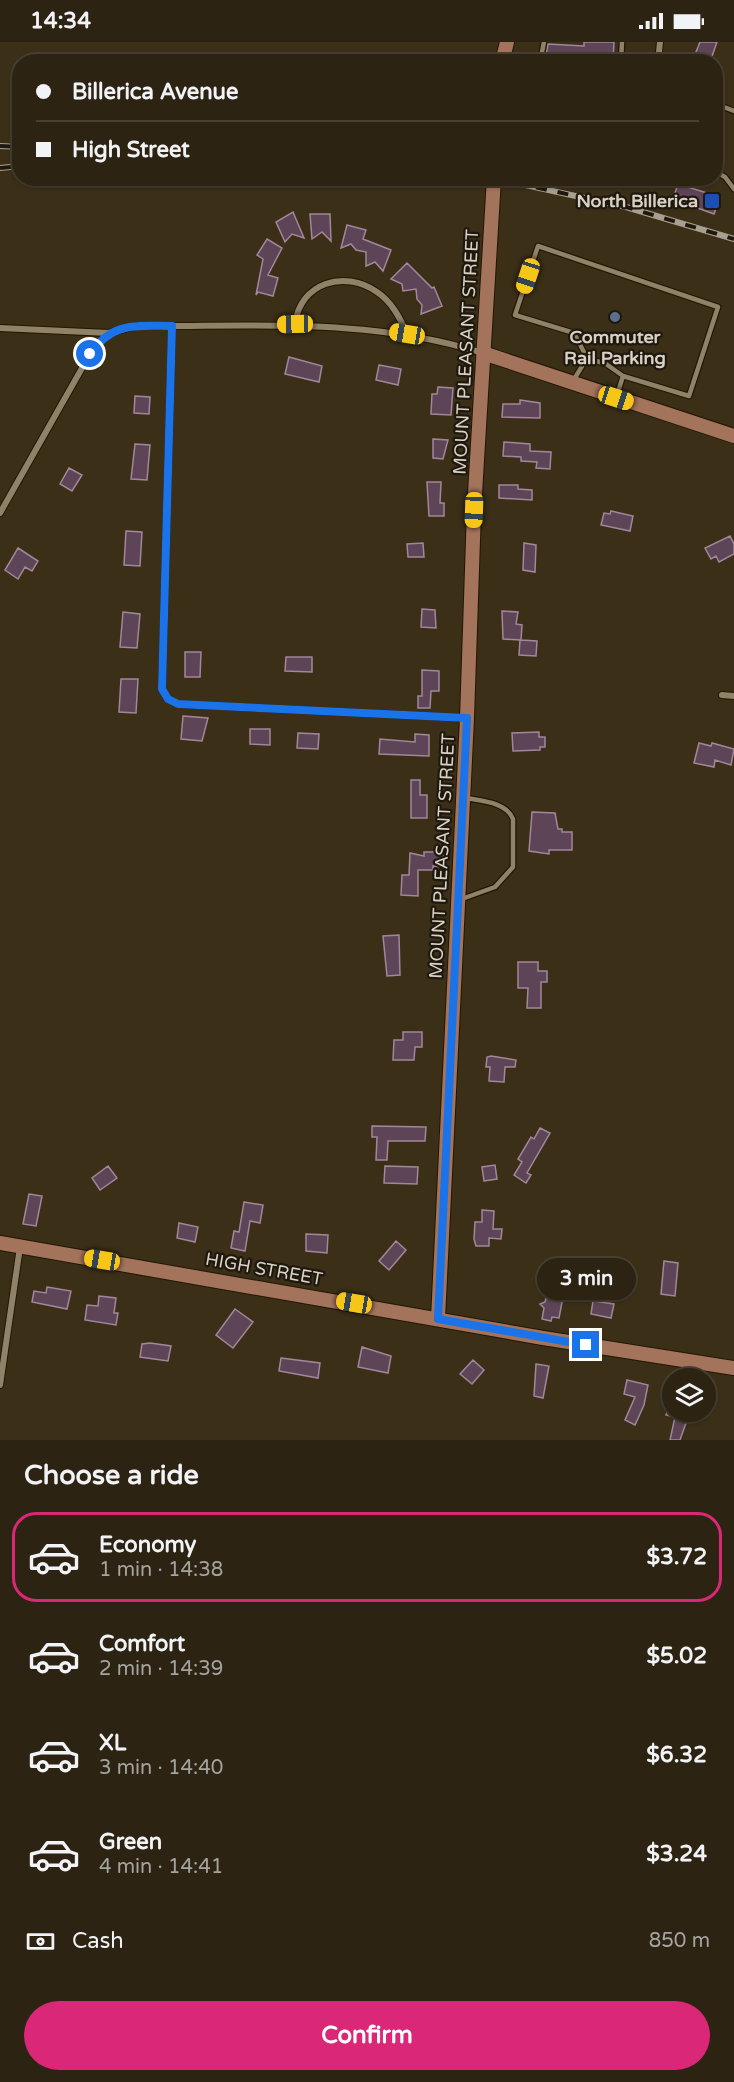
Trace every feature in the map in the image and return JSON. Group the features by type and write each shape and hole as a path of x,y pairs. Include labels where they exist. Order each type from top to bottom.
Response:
{"main road":[{"name":"MOUNT PLEASANT STREET","path":"438,1319 483,353 493,186"},
{"path":"483,353 571,384 734,436"},
{"name":"HIGH STREET","path":"0,1243 734,1368"}],"street":[{"path":"295,324 297,311 306,295 324,283 353,281 377,292 398,313 407,334"},
{"path":"0,328 109,333 125,327 295,324 365,328 407,334 483,353"},
{"path":"172,326 162,689 168,699 178,704 467,718"},
{"path":"0,513 90,354 109,333"},
{"path":"722,695 734,696"},
{"path":"0,1385 20,1246"}],"lane":[{"path":"723,176 734,189"},
{"path":"538,246 718,307 689,396 623,376 606,364 587,358 574,333 515,315 538,246"},
{"path":"571,384 587,358"},
{"path":"616,398 623,376"},
{"path":"458,901 482,893 502,881 513,867 514,843 510,812 497,805 463,797"}],"building":[{"path":"584,42 614,42 613,54 546,54 548,44 584,46"},
{"path":"700,42 717,42 713,54 695,54"},
{"path":"677,186 720,197 714,214 673,199"},
{"path":"293,212 304,238 292,234 285,242 276,222"},
{"path":"310,214 330,214 331,241 322,232 312,239"},
{"path":"347,225 366,230 363,239 391,250 383,271 375,262 366,266 366,252 356,250 351,244 341,248"},
{"path":"267,239 282,248 268,275 278,278 273,296 258,292 256,295 263,259 257,255"},
{"path":"407,263 432,288 434,287 442,306 421,314 422,305 417,299 416,289 403,291 402,284 391,279"},
{"path":"289,357 322,366 319,382 285,374"},
{"path":"379,365 401,369 398,385 376,380"},
{"path":"438,387 453,388 451,415 431,414 432,394 437,394"},
{"path":"135,396 150,397 149,414 134,413"},
{"path":"520,400 540,403 540,418 502,417 503,404 520,404"},
{"path":"433,439 448,440 443,459 433,458"},
{"path":"504,442 530,444 530,451 551,452 550,469 536,468 537,462 521,461 521,457 503,456"},
{"path":"135,444 150,445 147,480 131,479"},
{"path":"69,468 82,475 72,491 60,484"},
{"path":"427,482 441,482 440,503 444,503 444,516 429,516"},
{"path":"499,485 518,485 518,489 532,490 532,500 499,498"},
{"path":"611,511 633,516 630,531 601,525 604,513 610,514"},
{"path":"126,531 142,532 140,566 124,565"},
{"path":"730,536 734,544 734,554 719,562 716,556 711,559 705,548"},
{"path":"423,543 424,557 408,557 407,544"},
{"path":"524,543 536,545 535,572 523,570"},
{"path":"18,548 38,561 32,571 25,567 18,579 5,570"},
{"path":"422,609 435,610 436,628 421,627"},
{"path":"502,611 518,612 516,624 522,625 521,640 537,641 536,656 519,655 520,640 503,639"},
{"path":"123,612 140,614 137,648 120,647"},
{"path":"185,652 201,652 200,677 185,677"},
{"path":"286,657 312,657 312,672 285,671"},
{"path":"422,670 439,671 439,691 431,691 430,708 418,708 418,696 422,696"},
{"path":"121,679 138,679 136,713 119,712"},
{"path":"183,716 208,718 202,741 181,739"},
{"path":"250,729 270,729 270,745 250,744"},
{"path":"539,732 539,737 545,737 545,747 540,747 540,750 513,751 512,733"},
{"path":"298,733 319,734 318,749 297,748"},
{"path":"415,734 429,735 429,756 379,754 380,739 415,742"},
{"path":"699,743 711,746 712,743 734,749 731,765 715,760 714,767 694,763"},
{"path":"411,780 420,780 420,795 427,795 427,818 411,818"},
{"path":"532,812 555,813 558,829 562,829 562,832 572,832 572,850 549,850 549,854 529,851"},
{"path":"424,852 443,852 443,867 433,866 433,870 418,870 418,896 401,895 402,875 409,875 410,853 424,856"},
{"path":"399,935 400,975 387,976 383,936"},
{"path":"518,962 538,962 538,971 547,971 547,982 541,982 541,1008 527,1008 528,988 518,988"},
{"path":"403,1032 422,1032 422,1047 415,1047 414,1060 393,1060 394,1040 403,1040"},
{"path":"487,1057 516,1060 515,1067 505,1067 504,1082 489,1081 490,1067 486,1067"},
{"path":"372,1126 426,1127 425,1141 388,1141 387,1160 376,1160 377,1137 372,1137"},
{"path":"540,1128 550,1133 527,1173 531,1175 526,1183 514,1175 522,1162 518,1159 531,1137 534,1139"},
{"path":"495,1165 497,1179 484,1181 482,1167"},
{"path":"108,1166 117,1178 100,1190 92,1178"},
{"path":"385,1166 418,1167 417,1184 384,1183"},
{"path":"29,1194 42,1196 36,1226 23,1224"},
{"path":"244,1202 263,1205 260,1223 250,1221 245,1251 231,1248 234,1231 239,1232"},
{"path":"482,1210 494,1211 493,1229 502,1229 501,1239 489,1238 489,1246 476,1246 474,1239 475,1222 482,1222"},
{"path":"179,1223 198,1227 195,1242 177,1238"},
{"path":"306,1234 328,1235 327,1253 306,1251"},
{"path":"396,1241 406,1250 389,1270 379,1261"},
{"path":"664,1261 678,1263 675,1296 661,1294"},
{"path":"47,1287 71,1291 67,1309 32,1302 34,1291 46,1293"},
{"path":"547,1294 563,1297 559,1318 552,1317 551,1321 542,1319 544,1308 540,1304 545,1302"},
{"path":"99,1296 116,1298 114,1313 118,1313 116,1325 85,1320 87,1305 98,1306"},
{"path":"593,1301 614,1304 611,1318 591,1314"},
{"path":"235,1309 253,1322 233,1348 216,1335"},
{"path":"142,1344 171,1346 168,1361 140,1357"},
{"path":"362,1347 391,1356 388,1373 358,1367"},
{"path":"281,1358 320,1363 318,1378 279,1371"},
{"path":"473,1360 484,1370 472,1384 460,1374"},
{"path":"536,1364 549,1366 543,1398 534,1396"},
{"path":"627,1380 648,1385 644,1405 635,1425 625,1420 635,1397 624,1394"},
{"path":"674,1422 686,1422 680,1440 670,1440"}],"railway":[{"path":"0,146 12,147"},
{"path":"0,168 12,167"},
{"path":"530,186 626,207 734,239"}],"place":[{"name":"North Billerica","path":"712,201"},
{"name":"Commuter Rail Parking","path":"615,317"}],"route":[{"path":"90,354 102,338 116,329 136,326 172,326 162,689 168,699 178,704 467,718 438,1319 586,1345"}]}
